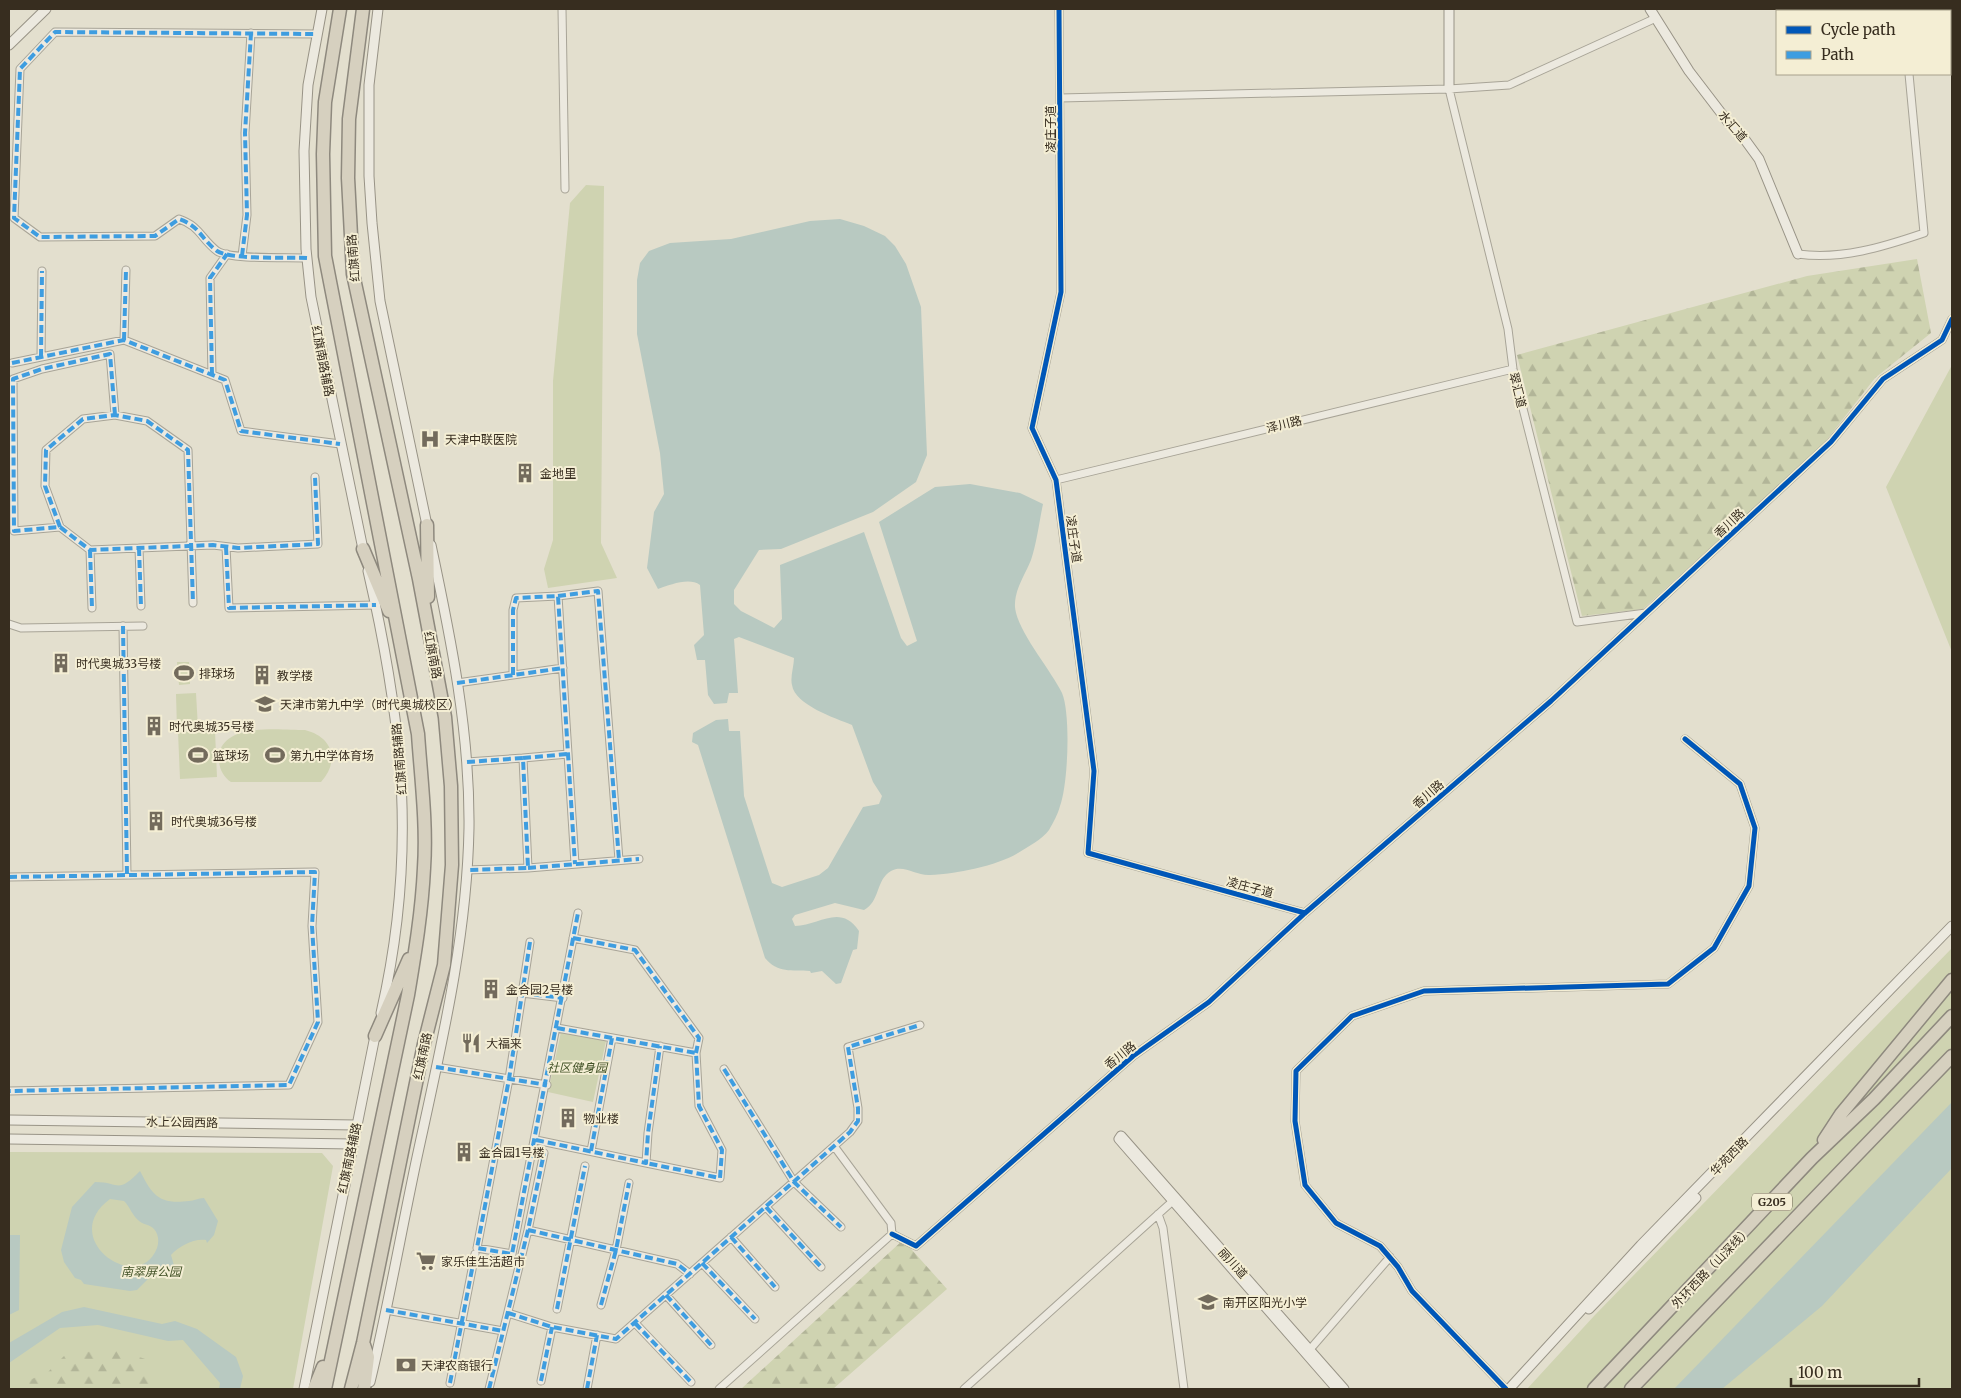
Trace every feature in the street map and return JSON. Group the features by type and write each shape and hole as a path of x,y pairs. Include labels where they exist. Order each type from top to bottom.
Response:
{"highway":[{"name":"红旗南路","path":"324,1389 408,994 417,941 424,868 424,813 418,734 325,256 323,154 325,102 340,9"},
{"name":"红旗南路","path":"351,1389 364,1343 424,1044 444,965 452,865 451,786 445,717 429,632 353,274 348,178 349,119 363,9"},
{"path":"427,525 429,632"},
{"path":"362,549 399,634"},
{"path":"375,1036 417,941"},
{"path":"1812,1158 1841,1114 1952,980"},
{"name":"外环西路（山深线）","path":"1594,1389 1812,1158 1874,1099 1952,1016"},
{"name":"G205","path":"1631,1389 1952,1056"},
{"path":"314,1389 336,1332"},
{"path":"364,1343 368,1357 364,1389"}],"main road":[{"path":"9,45 46,9"},
{"name":"红旗南路辅路","path":"304,1389 398,922 404,841 399,744 392,683 340,444 311,297 307,258 304,151 308,85 322,9"},
{"path":"368,1389 452,998 462,930 467,870 466,740 427,525 380,301 369,176 369,86 378,9"},
{"path":"1449,9 1449,89"},
{"name":"水汇道","path":"1650,9 1689,71 1759,159 1798,254"},
{"name":"华苑西路","path":"1508,1389 1635,1251 1952,926"},
{"name":"华苑西路","path":"1517,1389 1575,1324 1952,934"},
{"name":"水上公园西路","path":"9,1120 356,1125"},
{"name":"丽川道","path":"1120,1138 1308,1352 1344,1389"},
{"name":"水上公园西路","path":"9,1139 353,1144"},
{"name":"丽川道","path":"1308,1352 1337,1389"}],"street":[{"path":"562,9 565,189"},
{"name":"凌庄子道","path":"1059,9 1061,292 1032,428 1056,480 1094,771 1088,853 1305,913"},
{"path":"1060,98 1449,89 1509,85 1656,18"},
{"path":"307,258 242,256 218,252 192,223 179,219 155,236 40,237 14,218 20,69 55,32 317,34"},
{"path":"242,256 247,215 245,134 251,34"},
{"path":"1798,254 1819,257 1878,248 1924,233 1909,75"},
{"name":"翠汇道","path":"1449,89 1508,329 1513,369 1577,622 1647,612"},
{"path":"212,375 210,278 227,254"},
{"path":"124,340 126,270"},
{"path":"41,357 42,271"},
{"name":"香川路","path":"892,1234 916,1246 1133,1056 1209,1002 1305,913 1551,701 1831,442 1883,379 1942,340 1952,320"},
{"path":"12,364 124,340 226,380 241,431 340,444"},
{"path":"60,527 11,531 13,379 42,369 110,354 115,415"},
{"name":"泽川路","path":"1056,480 1513,369"},
{"path":"193,602 191,546 188,450 147,422 115,415 83,420 46,450 45,486 60,527 90,550 191,546 213,545 226,547 318,544 315,477"},
{"path":"226,547 230,608 376,605"},
{"path":"139,548 141,606"},
{"path":"90,550 92,608"},
{"path":"513,675 512,610 516,598 558,596 598,591 619,860"},
{"path":"558,596 574,864"},
{"path":"9,624 21,628 143,626"},
{"path":"123,626 127,875"},
{"path":"457,683 563,668"},
{"path":"1508,1389 1412,1291 1390,1257 1380,1246 1336,1222 1305,1185 1295,1121 1296,1071 1352,1016 1424,991 1668,984 1714,948 1749,886 1754,828 1740,784 1684,740"},
{"path":"467,762 568,754"},
{"path":"522,758 528,868"},
{"path":"467,870 528,868 639,859"},
{"path":"9,877 315,872 312,926 318,1022 289,1085 9,1091"},
{"path":"530,942 509,1079 477,1248 512,1254 536,1140 578,913"},
{"path":"536,1140 720,1178 722,1150 699,1106 696,1053 699,1038 635,950 573,938"},
{"path":"522,992 562,998"},
{"path":"508,1313 552,1327 616,1339 850,1132 858,1121 858,1108 848,1047 920,1025"},
{"path":"557,1028 696,1053"},
{"path":"591,1152 612,1038"},
{"path":"646,1163 648,1133 660,1046"},
{"path":"436,1066 546,1085"},
{"path":"724,1069 794,1182 841,1227"},
{"path":"719,1389 892,1234 891,1223 834,1146"},
{"path":"489,1389 528,1230 544,1153"},
{"path":"557,1309 585,1166"},
{"path":"601,1305 616,1250 629,1183"},
{"path":"964,1389 1174,1200"},
{"path":"766,1207 821,1267"},
{"path":"1158,1214 1163,1228 1184,1389"},
{"path":"528,1230 677,1264 690,1274"},
{"path":"731,1237 775,1287"},
{"path":"450,1382 475,1254"},
{"path":"1308,1352 1390,1257"},
{"path":"702,1263 755,1319"},
{"path":"666,1295 711,1345"},
{"path":"386,1310 503,1331"},
{"path":"634,1323 691,1382"},
{"path":"541,1381 552,1327"},
{"path":"587,1389 597,1335"}],"green space":[{"path":"586,185 604,186 601,543 617,578 548,588 544,569 553,540 553,381 570,203"},
{"path":"1917,259 1931,333 1875,378 1822,446 1643,609 1582,616 1517,355 1807,276"},
{"path":"1952,365 1952,652 1886,487"},
{"name":"排球场","path":"177,662 189,662 190,684 179,685"},
{"name":"篮球场","path":"196,693 198,728 177,729 176,694"},
{"name":"第九中学体育场","path":"255,730 305,730 315,733 322,738 331,751 330,766 321,782 231,782 221,770 219,755 223,744 231,737"},
{"name":"篮球场","path":"215,731 217,777 180,779 178,732"},
{"path":"1952,948 1952,1389 1527,1389 1594,1316"},
{"name":"社区健身园","path":"561,1032 606,1041 593,1102 548,1092"},
{"name":"南翠屏公园","path":"9,1152 322,1153 333,1166 293,1389 9,1389"},
{"path":"903,1240 947,1289 833,1389 741,1389"},
{"path":"122,1351 148,1360 152,1389 9,1389 48,1372 68,1352"}],"shaded area":[{"path":"840,219 864,226 885,236 895,246 906,264 921,307 927,455 916,482 873,512 781,549 759,550 734,590 734,604 741,611 774,628 782,619 780,565 864,532 901,638 907,646 917,641 879,522 935,487 970,484 1020,493 1043,504 1033,553 1018,589 1015,607 1017,617 1028,639 1062,693 1067,717 1067,767 1063,796 1049,830 1035,843 1009,858 952,873 925,875 905,869 896,869 886,875 873,902 864,910 835,903 795,915 792,919 795,926 837,917 844,918 852,923 859,931 857,949 853,950 841,983 836,984 822,971 811,973 810,971 785,970 770,963 765,958 698,745 692,742 693,733 716,720 728,719 729,731 740,731 744,796 772,883 782,887 819,875 828,868 863,807 879,804 882,796 873,782 852,725 826,715 808,705 795,692 792,685 794,658 739,637 734,639 738,693 729,693 727,703 714,704 708,695 705,660 697,660 694,645 704,635 700,585 685,582 658,589 647,568 654,512 664,494 660,453 637,334 637,280 640,263 649,251 670,243 731,239 810,221"},
{"path":"1952,1102 1952,1168 1822,1306 1722,1389 1674,1389"},
{"path":"140,1171 148,1186 157,1196 170,1201 191,1201 204,1198 218,1221 214,1235 207,1243 206,1240 197,1240 187,1243 178,1249 171,1255 175,1269 173,1271 154,1273 137,1290 130,1291 84,1284 81,1280 75,1278 64,1262 61,1250 72,1207 95,1182 118,1186","holes":["110,1199 124,1201 140,1222 154,1229 158,1238 157,1248 148,1261 134,1266 120,1264 106,1256 96,1245 92,1230 96,1215"]},
{"path":"9,1235 20,1235 19,1310 9,1315"},
{"path":"84,1307 162,1324 175,1321 197,1329 236,1357 243,1376 240,1389 219,1389 220,1383 183,1340 168,1341 98,1325 60,1328 9,1363 9,1343 62,1312"}],"marked path":[{"path":"307,258 246,257 224,254 217,251 192,225 179,219 155,236 40,237 14,218 20,69 55,32 317,34"},
{"path":"242,256 247,215 245,133 251,33"},
{"path":"212,375 210,278 227,254"},
{"path":"124,340 126,270"},
{"path":"41,357 42,271"},
{"path":"12,363 124,340 225,380 241,431 340,444"},
{"path":"115,415 110,354 42,369 13,379 14,531 60,527 90,550 213,545 238,548 318,544 315,477"},
{"path":"60,527 45,486 46,450 83,419 115,415 147,421 188,450 193,603"},
{"path":"226,547 229,608 376,605"},
{"path":"139,548 141,606"},
{"path":"90,550 92,608"},
{"path":"558,596 598,591 619,860"},
{"path":"513,675 513,610 516,598 558,596 575,864"},
{"path":"123,626 127,875"},
{"path":"457,683 563,668"},
{"path":"523,758 568,754"},
{"path":"467,762 523,758 528,868 467,870"},
{"path":"528,868 639,859"},
{"path":"9,877 315,872 312,926 318,1022 289,1085 9,1091"},
{"path":"530,942 509,1079 477,1248 512,1254 578,913"},
{"path":"573,938 635,950 699,1038 696,1053"},
{"path":"522,993 563,998"},
{"path":"508,1313 552,1327 616,1339 850,1132 858,1121 858,1108 848,1047 920,1025"},
{"path":"557,1028 696,1053 699,1106 722,1150 720,1178 646,1163"},
{"path":"591,1151 612,1038"},
{"path":"536,1140 646,1163 648,1133 660,1046"},
{"path":"436,1067 547,1085"},
{"path":"724,1069 794,1182 841,1227"},
{"path":"489,1389 528,1230 544,1153"},
{"path":"557,1309 585,1166"},
{"path":"601,1305 616,1250 629,1183"},
{"path":"766,1207 821,1267"},
{"path":"528,1230 677,1264 690,1274"},
{"path":"731,1237 775,1287"},
{"path":"450,1383 475,1254"},
{"path":"702,1263 755,1319"},
{"path":"666,1295 711,1345"},
{"path":"386,1310 503,1331"},
{"path":"635,1323 691,1382"},
{"path":"541,1381 552,1327"},
{"path":"587,1389 597,1335"}],"cycle path":[{"path":"1059,9 1061,292 1032,428 1056,480 1094,771 1088,853 1305,913"},
{"path":"892,1234 916,1246 1133,1056 1209,1002 1305,913 1551,701 1831,442 1883,379 1942,340 1952,319"},
{"path":"1506,1389 1412,1291 1398,1267 1380,1246 1336,1223 1305,1185 1295,1121 1296,1071 1352,1016 1424,991 1668,984 1714,948 1749,886 1755,828 1740,784 1685,739"}],"place":[{"name":"天津中联医院","path":"430,439"},
{"name":"金地里","path":"525,473"},
{"name":"时代奥城33号楼","path":"61,663"},
{"name":"排球场","path":"184,673"},
{"name":"教学楼","path":"262,675"},
{"name":"天津市第九中学（时代奥城校区）","path":"265,704"},
{"name":"时代奥城35号楼","path":"154,726"},
{"name":"篮球场","path":"198,755"},
{"name":"第九中学体育场","path":"275,755"},
{"name":"时代奥城36号楼","path":"156,821"},
{"name":"金合园2号楼","path":"491,989"},
{"name":"大福来","path":"471,1043"},
{"name":"物业楼","path":"568,1118"},
{"name":"金合园1号楼","path":"464,1152"},
{"name":"家乐佳生活超市","path":"426,1261"},
{"name":"南开区阳光小学","path":"1208,1302"},
{"name":"天津农商银行","path":"406,1365"}]}
